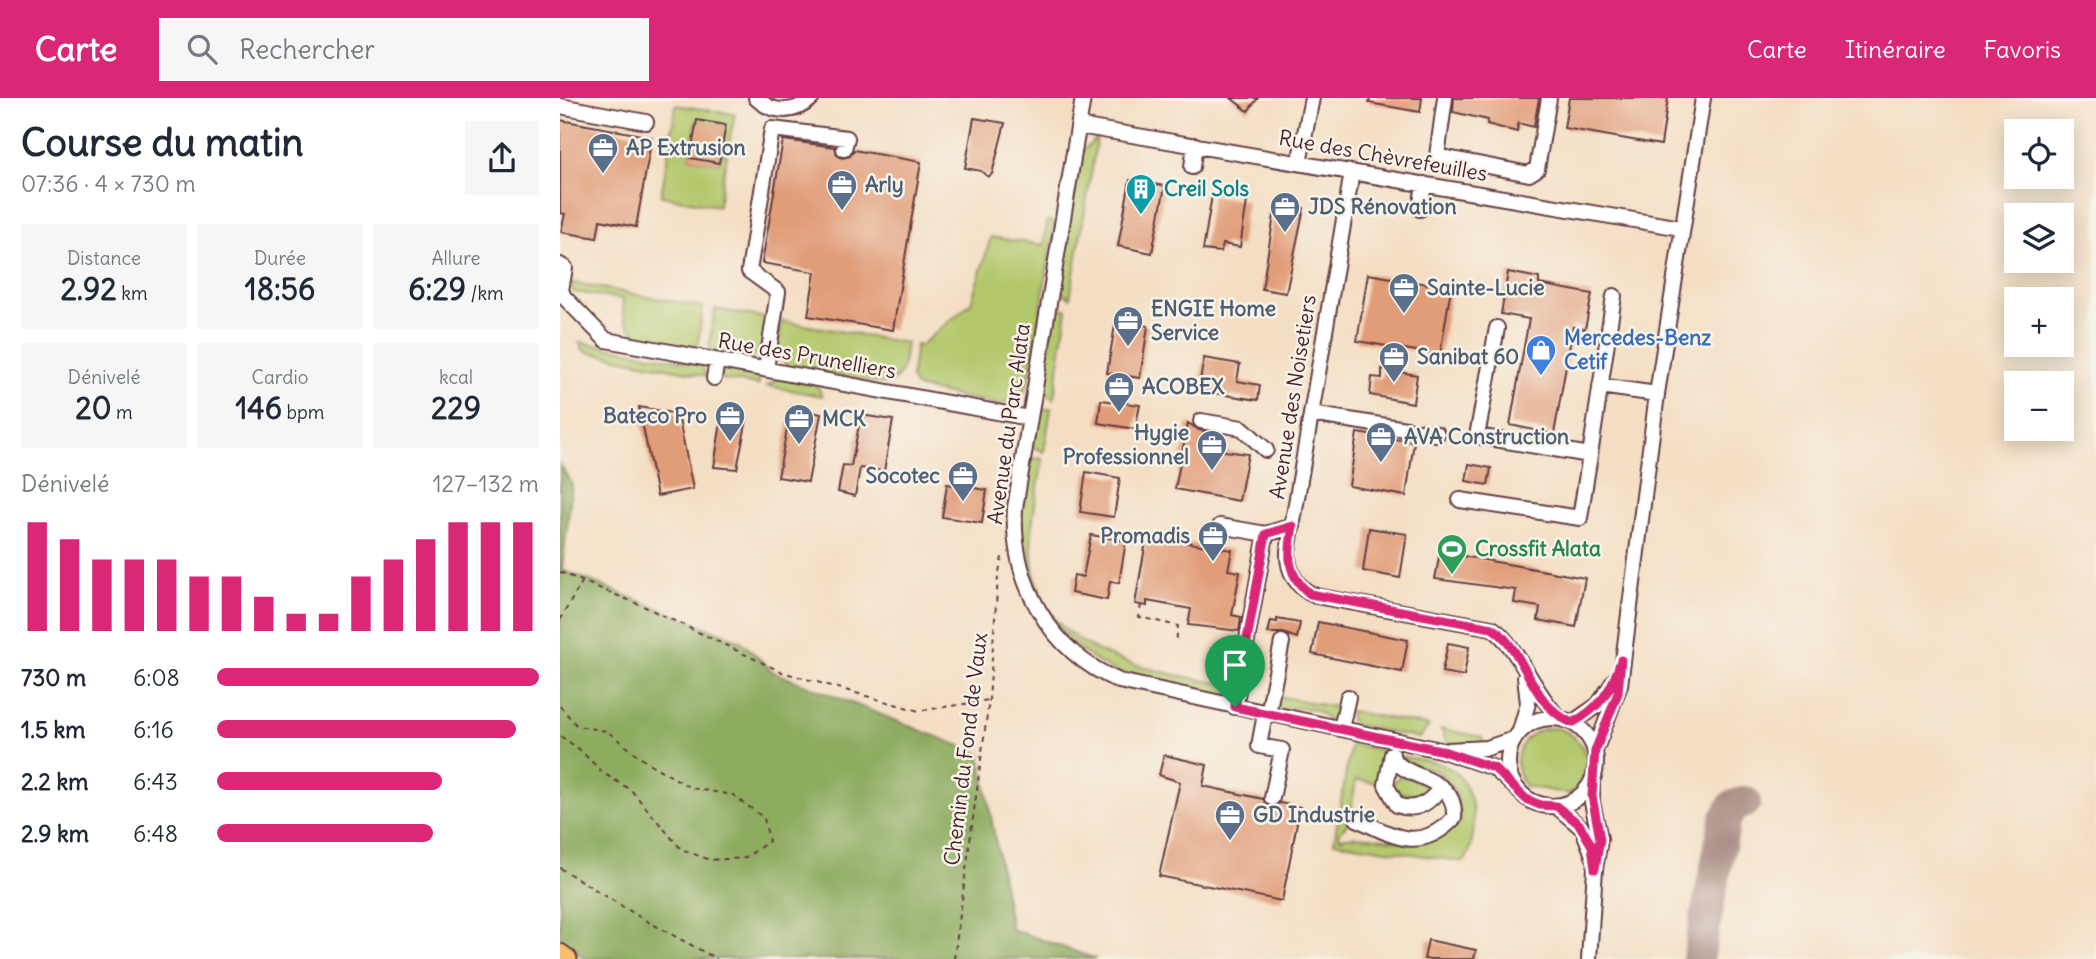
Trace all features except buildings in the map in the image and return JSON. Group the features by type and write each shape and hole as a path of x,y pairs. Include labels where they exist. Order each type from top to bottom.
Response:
{"highway":[{"path":"560,954 567,959"}],"street":[{"path":"755,98 768,107 781,110 802,106 812,98"},
{"name":"Avenue du Parc Alata","path":"1083,98 1016,499 1016,552 1022,578 1041,616 1066,646 1091,666 1128,685 1440,750 1494,768 1515,787"},
{"path":"1299,163 1312,98"},
{"path":"1445,98 1437,156 1529,174 1537,169 1549,98"},
{"path":"1589,959 1595,869 1600,839 1592,802 1595,751 1618,693 1657,394 1703,98"},
{"path":"560,106 646,122"},
{"name":"Rue des Chèvrefeuilles","path":"1079,126 1681,228"},
{"path":"766,369 778,292 749,271 772,129 846,138 844,149"},
{"path":"1192,167 1195,145"},
{"path":"1494,196 1499,170"},
{"name":"Avenue des Noisetiers","path":"1352,172 1309,385 1311,414 1289,565 1294,578 1310,594 1492,628 1503,636 1522,669 1566,721"},
{"path":"1420,209 1424,184"},
{"name":"Rue des Prunelliers","path":"560,265 565,268 561,290 564,297 606,340 1030,418"},
{"path":"1460,500 1580,518 1614,296"},
{"path":"1497,328 1477,436 1590,455"},
{"path":"714,378 717,361"},
{"path":"1600,386 1657,394"},
{"path":"1311,414 1437,434"},
{"path":"1200,421 1242,428 1266,450"},
{"path":"1220,526 1266,534 1293,526"},
{"path":"1235,707 1266,534"},
{"path":"1272,798 1282,750 1259,746 1282,642"},
{"path":"1566,721 1604,699 1615,680 1621,660"},
{"name":"Avenue des Noisetiers","path":"1517,735 1528,703 1522,669"},
{"path":"1341,729 1348,697"},
{"path":"1592,780 1576,800 1556,806 1535,804 1515,787 1507,763 1517,735 1540,719 1566,721 1585,733 1595,751"},
{"name":"Avenue du Parc Alata","path":"1440,750 1487,748 1517,735"},
{"path":"1395,740 1386,785 1396,804 1413,808 1422,806 1440,788"},
{"path":"1357,819 1392,836 1426,839 1442,830 1454,818 1451,799 1440,788 1421,774 1399,768 1392,757"},
{"path":"1556,806 1574,819 1587,835 1595,869"}],"path":[{"name":"Chemin du Fond de Vaux","path":"954,959 989,700 998,576 1003,557 1016,552"},
{"path":"560,572 794,676 919,711 989,700"},
{"path":"560,620 583,581"},
{"path":"1141,605 1139,617 1178,626 1175,643"},
{"path":"560,706 577,726 607,731 645,761 691,788 733,795 764,818 769,841 745,858 710,860 681,849 631,790 603,773 578,748 560,736"},
{"path":"560,868 643,919 717,959"}],"green space":[{"path":"676,105 735,114 728,147 722,147 725,125 696,121 690,158 719,163 721,153 727,154 718,206 661,196"},
{"path":"1097,138 1070,298 1058,289 1080,153"},
{"path":"1047,221 1055,222 1029,380 1022,396 999,405 916,387 911,378 916,345 920,346 971,303 991,237 1044,245"},
{"path":"569,282 703,307 698,344 688,349 642,338 627,324 623,313 623,299 574,292"},
{"path":"1060,308 1067,309 1054,399 1044,392 1042,385 1054,313"},
{"path":"715,309 767,318 763,342 754,356 748,359 712,352 709,346"},
{"path":"782,321 906,343 900,374 892,382 885,384 790,367 784,363 779,352 778,340"},
{"path":"579,342 700,364 707,376 584,351"},
{"path":"732,369 754,374 759,385 720,379 723,372"},
{"path":"779,378 817,385 822,396 767,386"},
{"path":"1051,408 1044,452 1031,446 1037,412"},
{"path":"1043,459 1032,528 1033,571 1045,604 1065,629 1092,648 1123,661 1231,686 1226,697 1160,685 1121,674 1098,662 1061,630 1034,587 1022,538 1022,499 1030,460"},
{"path":"560,464 572,485 562,570 741,641 773,672 980,754 1011,929 1096,959 586,959 560,941"},
{"path":"1277,696 1340,708 1337,717 1327,720 1319,712 1307,708 1282,710 1276,706"},
{"path":"1350,711 1429,726 1419,738 1355,725 1350,719"},
{"path":"1555,728 1576,738 1586,756 1584,776 1569,794 1525,786 1517,766 1521,747 1526,739 1544,729"},
{"path":"1441,729 1482,737 1484,743 1447,743"},
{"path":"1351,744 1381,750 1385,757 1382,784 1356,780 1349,821 1339,834 1340,838 1417,842 1445,834 1460,822 1457,799 1446,779 1434,770 1411,764 1399,757 1427,761 1443,765 1454,772 1469,794 1473,808 1473,837 1464,862 1334,842"},
{"path":"1401,775 1432,787 1424,797 1402,793 1390,785"}],"taxiway":[{"path":"1698,959 1725,820 1733,806 1745,802"}],"place":[{"name":"AP Extrusion","path":"603,175"},
{"name":"Arly","path":"842,212"},
{"name":"Creil Sols","path":"1141,216"},
{"name":"JDS Rénovation","path":"1285,234"},
{"name":"Sainte-Lucie","path":"1404,315"},
{"name":"ENGIE Home Service","path":"1128,348"},
{"name":"Mercedes-Benz Cetif","path":"1541,377"},
{"name":"Sanibat 60","path":"1394,384"},
{"name":"ACOBEX","path":"1119,414"},
{"name":"Bateco Pro","path":"730,443"},
{"name":"MCK","path":"799,446"},
{"name":"AVA Construction","path":"1381,464"},
{"name":"Hygie Professionnel","path":"1212,472"},
{"name":"Socotec","path":"963,503"},
{"name":"Promadis","path":"1213,563"},
{"name":"Crossfit Alata","path":"1452,576"},
{"name":"GD Industrie","path":"1230,842"}],"route":[{"path":"1293,526 1289,565 1294,578 1303,589 1324,598 1492,628 1503,636 1543,700 1560,719 1572,723 1598,705 1613,686 1621,660 1618,693 1600,731 1595,751 1591,790 1600,839 1595,869 1592,846 1579,824 1556,806 1535,804 1526,799 1494,768 1440,750 1235,707 1266,534 1293,526"}]}
